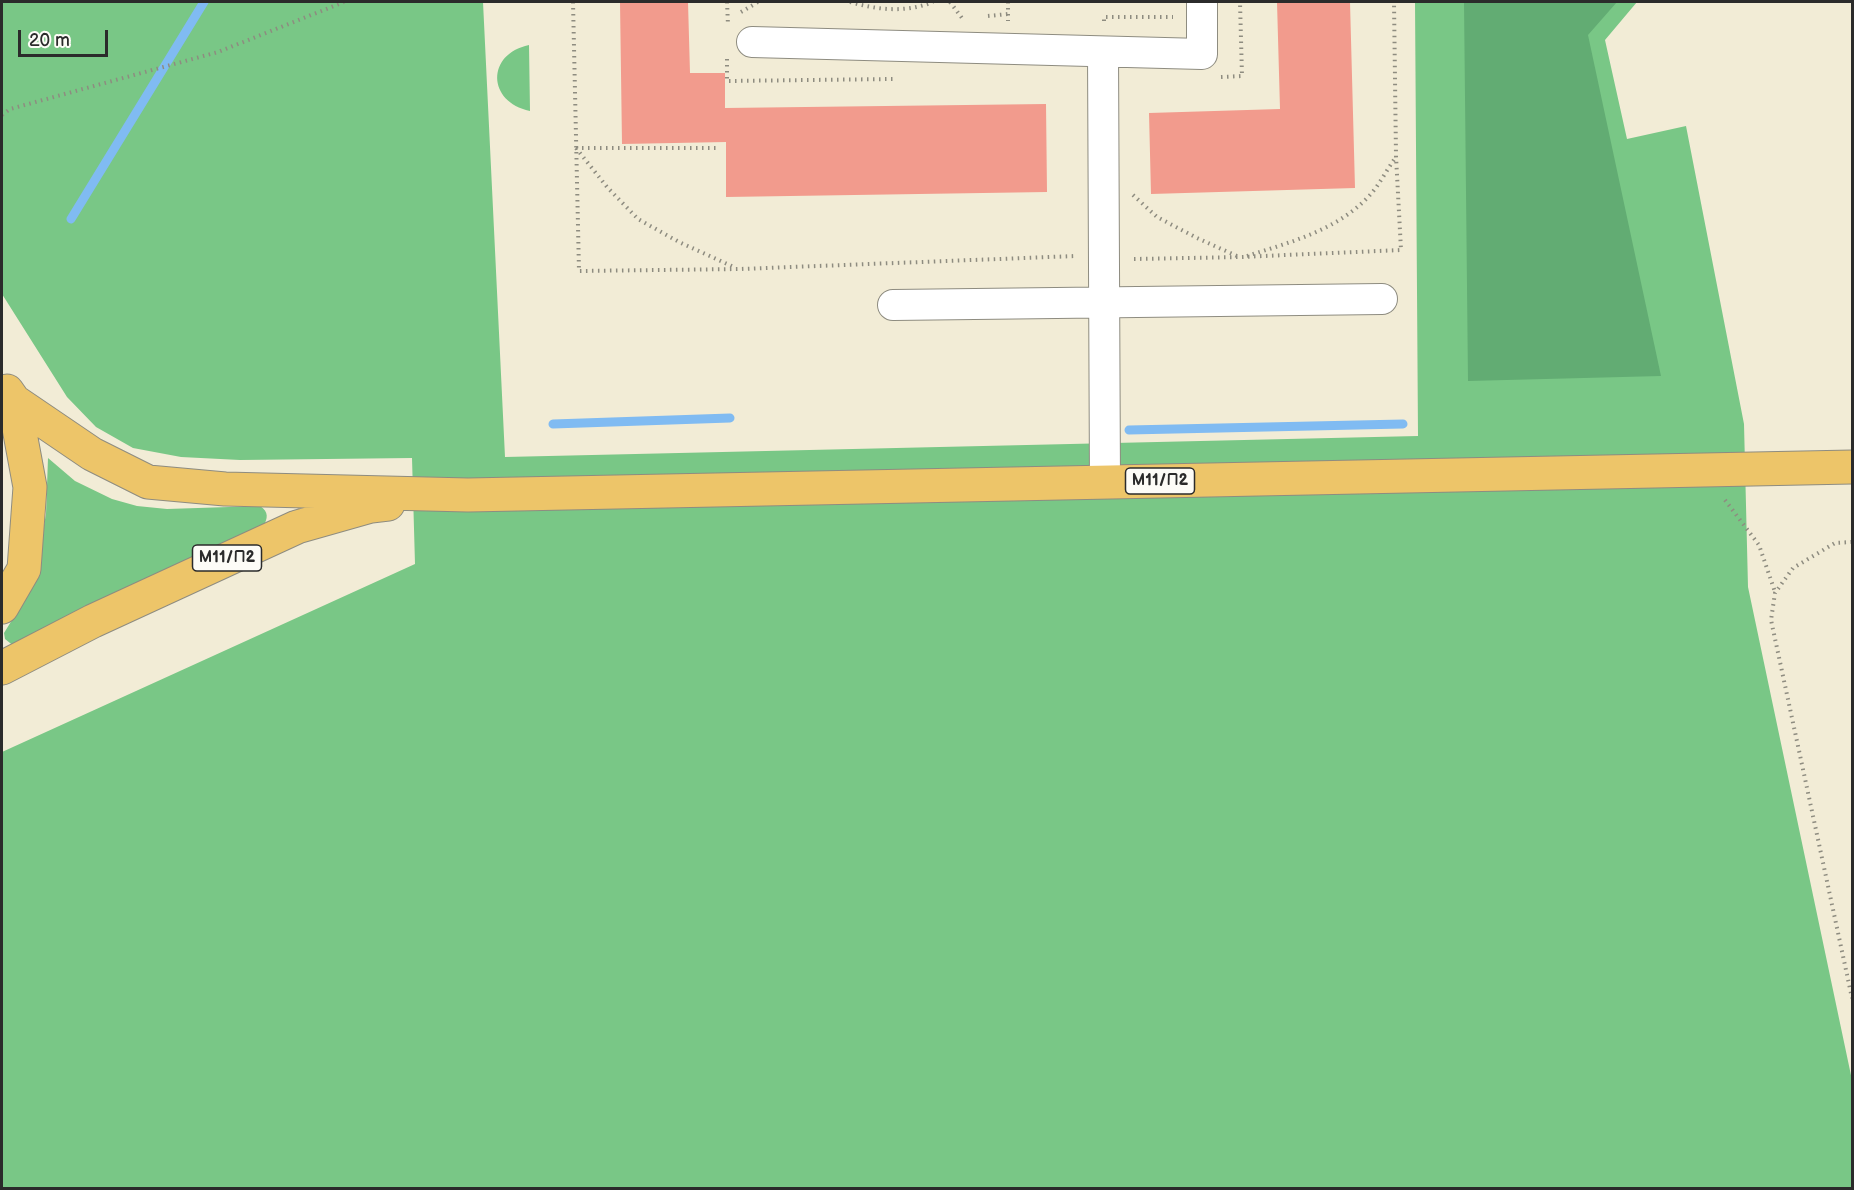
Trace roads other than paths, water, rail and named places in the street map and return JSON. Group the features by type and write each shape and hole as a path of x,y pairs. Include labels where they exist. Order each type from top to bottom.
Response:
{"highway":[{"name":"М11/П2","path":"8,392 92,454 148,482 225,489 468,495 1852,468"},
{"name":"М11/П2","path":"2,608 24,569 30,487 8,392"},
{"name":"М11/П2","path":"2,668 102,616 297,527 371,506 468,495"}],"lane":[{"path":"736,41 1202,54 1202,2"},
{"path":"1103,52 1102,258 1105,482"},
{"path":"892,304 1382,299"}],"waterway":[{"path":"71,219 204,2"},
{"path":"553,424 730,418"},
{"path":"1129,430 1403,424"}]}
